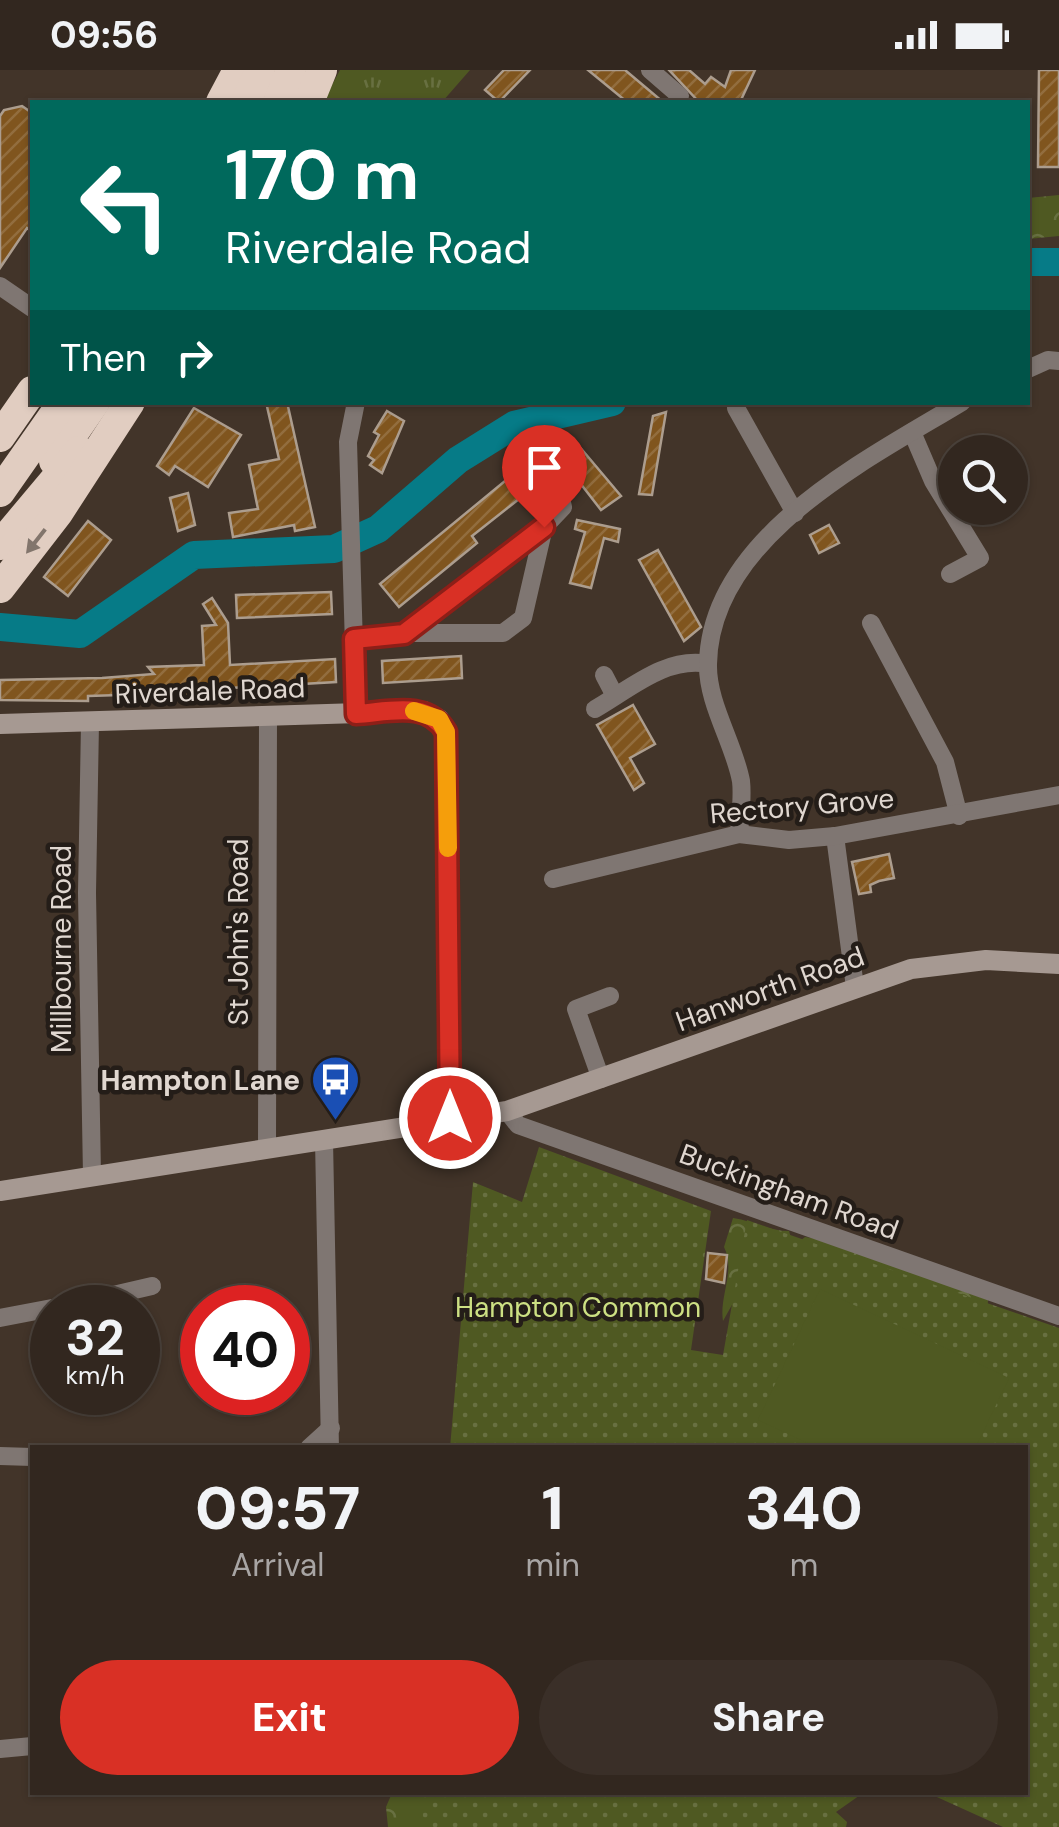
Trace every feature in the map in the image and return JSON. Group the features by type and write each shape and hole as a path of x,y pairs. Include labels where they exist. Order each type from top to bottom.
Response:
{"highway":[{"path":"222,100 238,70"},
{"path":"247,100 260,70"},
{"path":"279,100 292,70"},
{"path":"309,100 322,70"},
{"path":"0,437 30,395"},
{"path":"0,492 61,405"},
{"path":"0,541 93,405"},
{"path":"0,541 116,405"},
{"path":"0,588 58,513 128,405"}],"street":[{"path":"650,70 680,96"},
{"path":"0,286 30,307"},
{"path":"1030,368 1048,360 1059,361"},
{"path":"355,405 348,442 356,714"},
{"path":"739,834 741,783 708,664 732,578 794,514 858,462 957,405"},
{"path":"736,408 794,514"},
{"path":"912,432 934,481 980,558 950,574"},
{"path":"404,634 570,511 558,486"},
{"path":"354,639 503,633 514,628 523,618 544,527"},
{"path":"871,623 945,762 959,816"},
{"path":"595,709 690,661 708,664"},
{"path":"604,675 615,696"},
{"name":"Riverdale Road","path":"0,724 424,711 439,719 446,732 450,1118"},
{"name":"St John's Road","path":"267,1148 268,716"},
{"name":"Millbourne Road","path":"90,723 87,892 92,1175"},
{"name":"Rectory Grove","path":"553,879 739,834 789,840 835,836 1059,796"},
{"path":"835,836 856,987"},
{"name":"Hanworth Road","path":"507,1111 856,987 953,962 1059,964"},
{"path":"600,1079 576,1009 610,996"},
{"path":"0,1190 507,1111"},
{"name":"Buckingham Road","path":"507,1111 518,1125 1059,1316"},
{"path":"324,1140 330,1445"},
{"path":"0,1318 30,1313"},
{"path":"312,1445 331,1428"},
{"path":"0,1456 30,1457"},
{"path":"0,1748 30,1746"}],"green space":[{"path":"340,70 470,70 444,100 324,100"},
{"path":"1059,195 1059,236 1030,239 1030,198"},
{"name":"Hampton Common","path":"539,1147 711,1211 691,1350 723,1355 747,1220 1059,1328 1059,1827 1003,1827 932,1795 1028,1795 1028,1445 450,1445 473,1182 522,1202"},
{"path":"733,1218 789,1231 791,1238 799,1242 805,1237 823,1240 988,1300 987,1315 738,1294 723,1321 728,1274 724,1247"},
{"path":"820,1289 1009,1378 977,1445 812,1445 758,1420"},
{"path":"391,1795 459,1795 426,1827 388,1827 386,1807"},
{"path":"424,1795 860,1795 836,1812 847,1822 846,1827 422,1827"}],"building":[{"path":"504,70 530,70 501,100 485,90"},
{"path":"588,70 625,70 661,100 625,100"},
{"path":"669,70 689,70 705,84 711,77 725,87 731,70 755,70 741,100 697,100"},
{"path":"1039,70 1059,70 1059,167 1038,167"},
{"path":"22,106 30,112 30,230 27,228 0,268 0,116 4,110"},
{"path":"267,405 288,405 315,527 295,531 294,525 233,537 229,513 258,509 249,465 279,459"},
{"path":"194,408 241,435 208,487 175,466 169,475 157,466"},
{"path":"387,411 404,421 382,473 370,465 374,460 368,456 379,435 374,432"},
{"path":"666,412 652,495 639,494 653,416"},
{"path":"573,439 621,496 601,510 556,452"},
{"path":"528,462 543,480 472,536 477,543 399,607 380,584"},
{"path":"188,493 195,525 178,531 170,498"},
{"path":"577,520 620,529 618,542 604,538 591,588 570,583 585,532 575,529"},
{"path":"88,521 111,540 68,596 44,577"},
{"path":"829,525 839,543 819,553 810,535"},
{"path":"658,550 701,627 684,641 639,560"},
{"path":"331,592 332,614 237,618 236,595"},
{"path":"212,598 228,623 230,665 335,659 336,682 230,688 230,693 157,699 121,700 120,695 88,696 88,701 0,700 0,680 102,678 154,674 148,667 204,665 202,626 216,625 203,604"},
{"path":"461,656 462,678 383,683 382,661"},
{"path":"633,705 655,744 630,758 644,783 634,790 597,725"},
{"path":"889,854 894,878 870,885 871,892 859,894 852,862"},
{"path":"708,1253 727,1255 724,1283 706,1279"}],"waterway":[{"path":"1030,262 1059,262"},
{"path":"0,627 80,634 194,555 334,549 378,529 458,460 514,425 599,405"}],"slow traffic":[{"path":"414,711 424,711 439,719 446,732 448,848"}],"place":[{"name":"Hampton Lane","path":"335,1122"}],"route":[{"path":"450,1118 446,732 439,719 424,711 356,714 354,639 404,634 544,527"}]}
